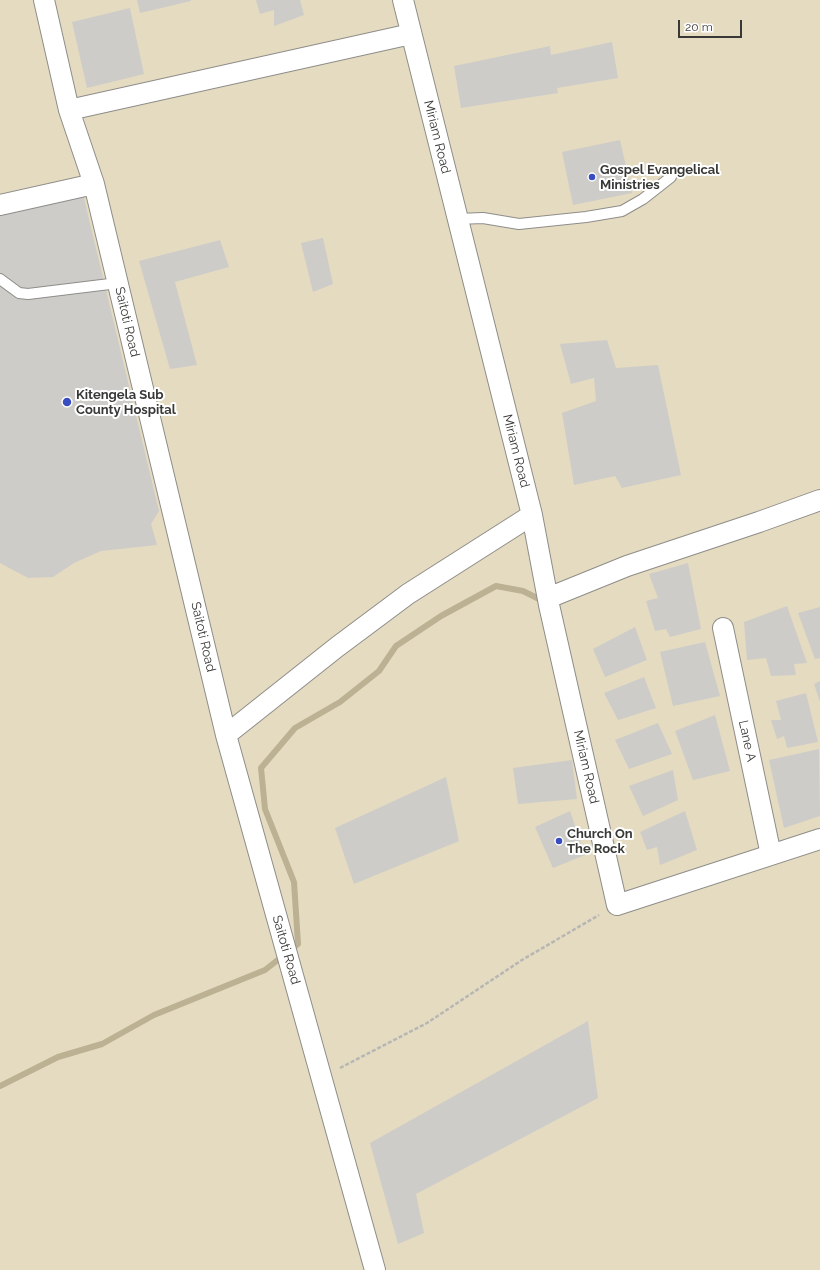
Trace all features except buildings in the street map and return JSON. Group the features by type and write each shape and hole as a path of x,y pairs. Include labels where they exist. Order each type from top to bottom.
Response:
{"street":[{"name":"Saitoti Road","path":"44,0 69,110 94,184 226,735 375,1270"},
{"name":"Miriam Road","path":"403,0 532,515 548,598 617,905"},
{"path":"69,110 411,34"},
{"path":"0,205 94,184"},
{"path":"548,598 627,566 820,500"},
{"path":"226,735 337,647 408,594 532,515"},
{"name":"Lane A","path":"723,628 771,855"},
{"path":"617,905 820,839"}],"lane":[{"path":"457,219 483,218 526,224 622,211 643,199 671,177"},
{"path":"0,279 19,293 28,294 118,283"}],"path":[{"path":"322,1078 427,1023 522,960 617,905"}],"shaded area":[{"path":"0,0 820,0 820,1270 0,1270"}],"waterway":[{"path":"0,1086 58,1057 102,1044 154,1015 265,970 298,944 294,882 265,809 261,768 295,728 340,702 379,671 396,646 441,616 496,586 523,591 545,602"}],"place":[{"name":"Gospel Evangelical Ministries","path":"592,177"},
{"name":"Kitengela Sub County Hospital","path":"67,402"},
{"name":"Church On The Rock","path":"559,841"}]}
